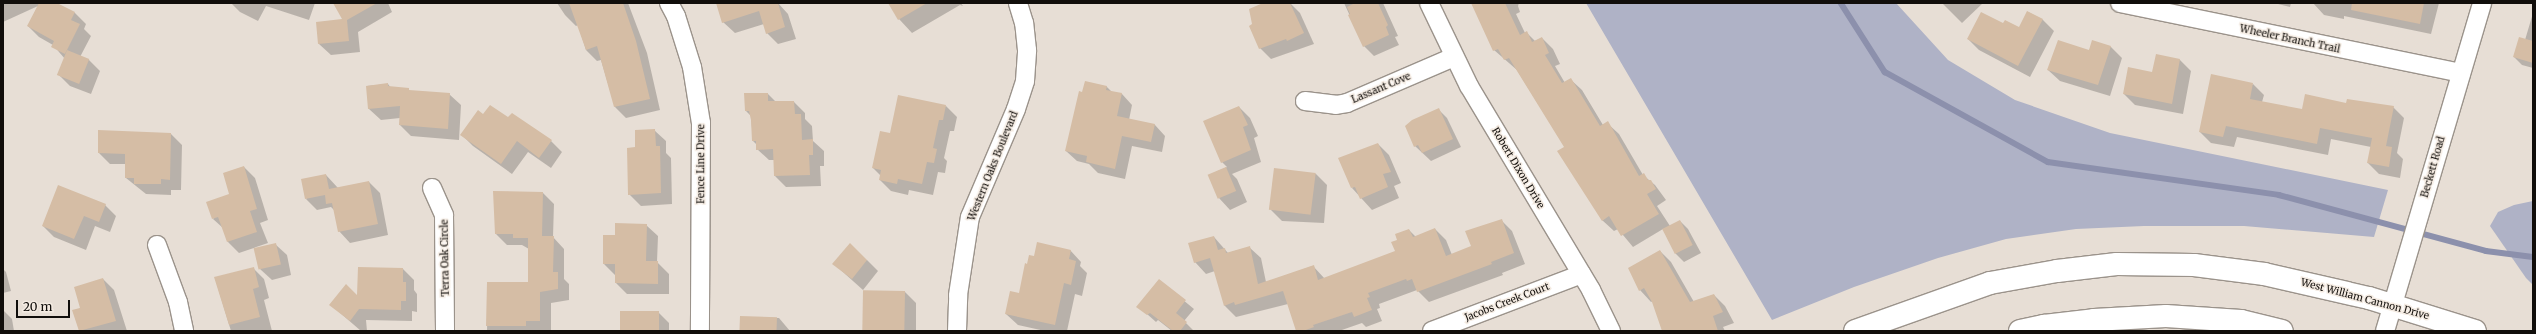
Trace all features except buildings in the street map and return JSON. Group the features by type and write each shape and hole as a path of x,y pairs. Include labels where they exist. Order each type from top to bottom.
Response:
{"main road":[{"name":"West William Cannon Drive","path":"1855,331 1990,283 2057,271 2117,264 2194,265 2264,274 2316,284 2394,305 2475,331"},
{"path":"2020,331 2044,326 2094,320 2166,316 2241,321 2282,331"}],"street":[{"name":"Fence Line Drive","path":"669,3 676,16 692,67 701,123 700,331"},
{"name":"Western Oaks Boulevard","path":"957,331 958,295 970,217 1016,109 1025,81 1027,50 1024,23 1018,3"},
{"name":"Robert Dixon Drive","path":"1430,3 1454,57 1485,114 1582,274 1611,331"},
{"name":"Wheeler Branch Trail","path":"2120,3 2461,73"},
{"name":"Beckett Road","path":"2385,331 2394,305 2482,3"},
{"name":"Lassant Cove","path":"1304,101 1336,105 1347,103 1454,57"},
{"name":"Terra Oak Circle","path":"432,188 444,215 445,331"},
{"path":"157,245 178,302 184,331"},
{"name":"Jacobs Creek Court","path":"1432,331 1582,274"}],"shaded area":[{"path":"1586,3 1896,3 1948,60 2015,100 2110,133 2388,190 2374,237 2244,226 2144,226 2076,229 2006,239 1938,258 1854,287 1772,320"},
{"path":"2533,201 2533,285 2526,278 2490,226 2498,212 2514,205"}],"waterway":[{"path":"1841,3 1885,72 2048,162 2279,195 2486,251 2533,257"}]}
